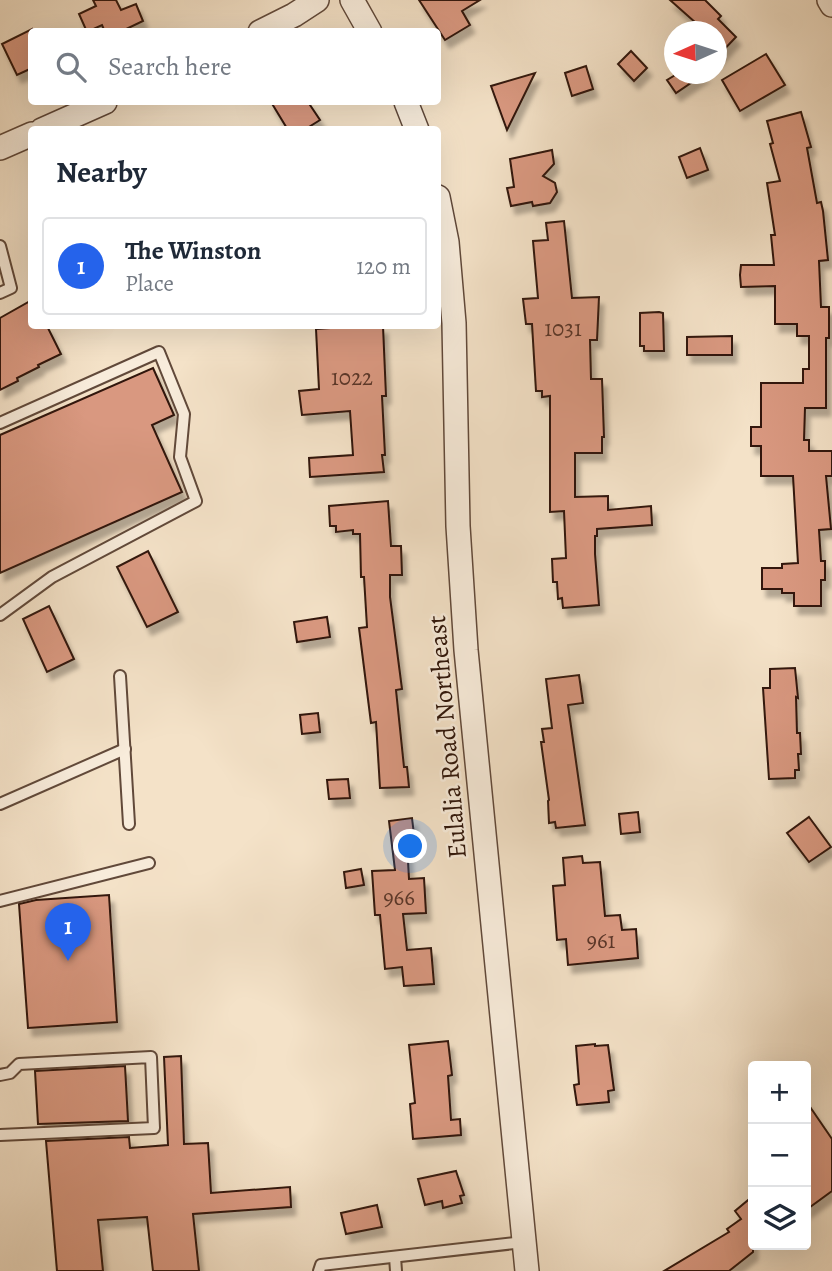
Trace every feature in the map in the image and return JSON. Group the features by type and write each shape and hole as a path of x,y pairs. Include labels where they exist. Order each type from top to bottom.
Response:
{"street":[{"path":"268,28 317,0"},
{"path":"352,0 368,28"},
{"path":"829,0 832,5"},
{"path":"51,126 99,105"},
{"path":"407,105 415,126"},
{"path":"0,148 28,136"},
{"name":"Eulalia Road Northeast","path":"441,212 447,242 454,323 458,526 466,650 527,1271"}],"lane":[{"path":"0,246 11,288 0,293"},
{"path":"0,423 159,352 184,414 180,457 196,501 52,577 0,615"},
{"path":"120,676 129,824"},
{"path":"0,804 125,749"},
{"path":"0,901 149,863"},
{"path":"0,1074 10,1073 19,1064 151,1057 154,1128 0,1135"},
{"path":"318,1271 321,1265 524,1242"},
{"path":"394,1257 396,1271"}],"building":[{"path":"93,0 116,0 121,10 136,4 143,21 128,28 103,28 102,25 85,28 79,14 96,6"},
{"path":"419,0 480,0 462,11 470,25 445,40 441,28 437,28"},
{"path":"670,0 705,0 721,16 718,19 720,21 694,21"},
{"path":"727,28 736,37 727,46"},
{"path":"28,31 28,70 17,75 2,44"},
{"path":"631,51 647,68 634,81 618,64"},
{"path":"766,54 785,85 740,111 724,84 727,84 727,77"},
{"path":"586,66 593,89 572,96 565,73"},
{"path":"535,73 507,130 491,86"},
{"path":"670,84 689,84 676,93"},
{"path":"273,105 310,105 320,120 310,126 286,126"},
{"path":"801,112 811,147 807,148 817,203 821,202 823,211 828,260 819,261 821,307 829,307 826,408 805,408 804,440 809,440 809,451 832,451 832,476 826,476 831,529 819,530 821,561 825,561 825,580 821,580 821,606 794,606 794,593 782,593 782,589 762,589 762,568 782,568 782,564 798,563 793,476 761,476 761,446 751,446 751,427 761,427 761,383 803,383 803,369 809,369 809,336 797,336 797,324 775,324 775,286 741,287 740,275 741,265 774,265 771,235 775,235 767,183 780,181 767,121"},
{"path":"700,148 708,170 687,178 679,157"},
{"path":"552,150 554,164 543,176 555,183 557,192 550,203 533,206 532,202 511,206 507,188 514,187 510,159"},
{"path":"564,221 572,298 599,297 597,340 590,340 591,379 602,379 604,437 602,453 575,453 575,497 608,496 608,510 651,506 652,525 597,529 595,554 599,605 563,608 562,598 558,599 557,582 553,582 552,559 566,558 564,511 550,512 550,396 542,397 542,391 536,391 532,324 526,324 523,299 538,298 533,241 548,240 546,223"},
{"path":"28,302 28,329 48,329 61,354 38,365 39,367 17,378 18,381 0,390 0,318"},
{"path":"640,313 663,313 664,351 644,351 644,346 640,346"},
{"path":"316,329 383,329 386,396 382,396 384,472 310,477 309,458 353,455 350,411 302,415 299,391 319,389"},
{"path":"732,336 732,355 687,355 687,337"},
{"path":"153,368 174,415 152,425 182,492 0,573 0,435"},
{"path":"388,501 391,546 401,546 402,575 390,575 390,597 402,689 396,690 404,767 407,767 409,787 380,788 376,722 371,723 359,628 367,627 364,577 361,577 360,534 353,534 353,530 336,532 336,526 330,526 329,506"},
{"path":"148,551 178,612 147,627 117,567"},
{"path":"49,606 74,659 47,672 23,619"},
{"path":"327,617 330,637 297,642 294,622"},
{"path":"795,668 797,733 800,733 801,754 798,754 799,770 795,770 795,778 769,779 763,688 770,688 770,669"},
{"path":"579,675 583,703 568,705 585,825 556,828 555,822 549,823 549,800 541,742 544,742 542,729 552,728 546,679"},
{"path":"318,713 320,732 302,734 300,715"},
{"path":"348,779 350,798 329,799 327,780"},
{"path":"638,812 640,832 621,834 619,814"},
{"path":"809,817 831,847 809,862 787,833"},
{"path":"412,818 415,843 407,844 409,879 424,878 426,913 403,914 407,950 431,948 434,984 404,986 402,967 385,969 380,915 375,915 372,871 395,870 389,821"},
{"path":"582,856 583,863 600,862 605,916 620,915 622,930 636,929 638,958 568,965 566,939 557,940 553,886 565,885 563,858"},
{"path":"361,869 364,885 346,888 344,872"},
{"path":"109,895 117,1022 28,1028 19,904 36,900"},
{"path":"448,1041 452,1075 448,1076 451,1120 460,1119 461,1135 413,1139 410,1104 415,1103 409,1045"},
{"path":"608,1045 614,1090 608,1091 609,1102 577,1105 574,1085 579,1084 576,1046"},
{"path":"181,1056 184,1144 208,1143 211,1193 290,1187 291,1207 193,1214 199,1271 153,1271 147,1217 98,1220 103,1271 57,1271 46,1141 129,1137 130,1148 168,1145 164,1057"},
{"path":"125,1066 128,1121 38,1124 35,1071"},
{"path":"811,1108 832,1139 832,1191 811,1206"},
{"path":"456,1171 464,1195 460,1196 462,1203 443,1208 442,1201 425,1205 418,1179"},
{"path":"748,1200 748,1250 753,1252 729,1271 664,1271 729,1232 727,1229 741,1219 735,1211"},
{"path":"377,1205 382,1227 346,1234 341,1213"}],"place":[{"name":"The Winston","path":"68,961"}]}
